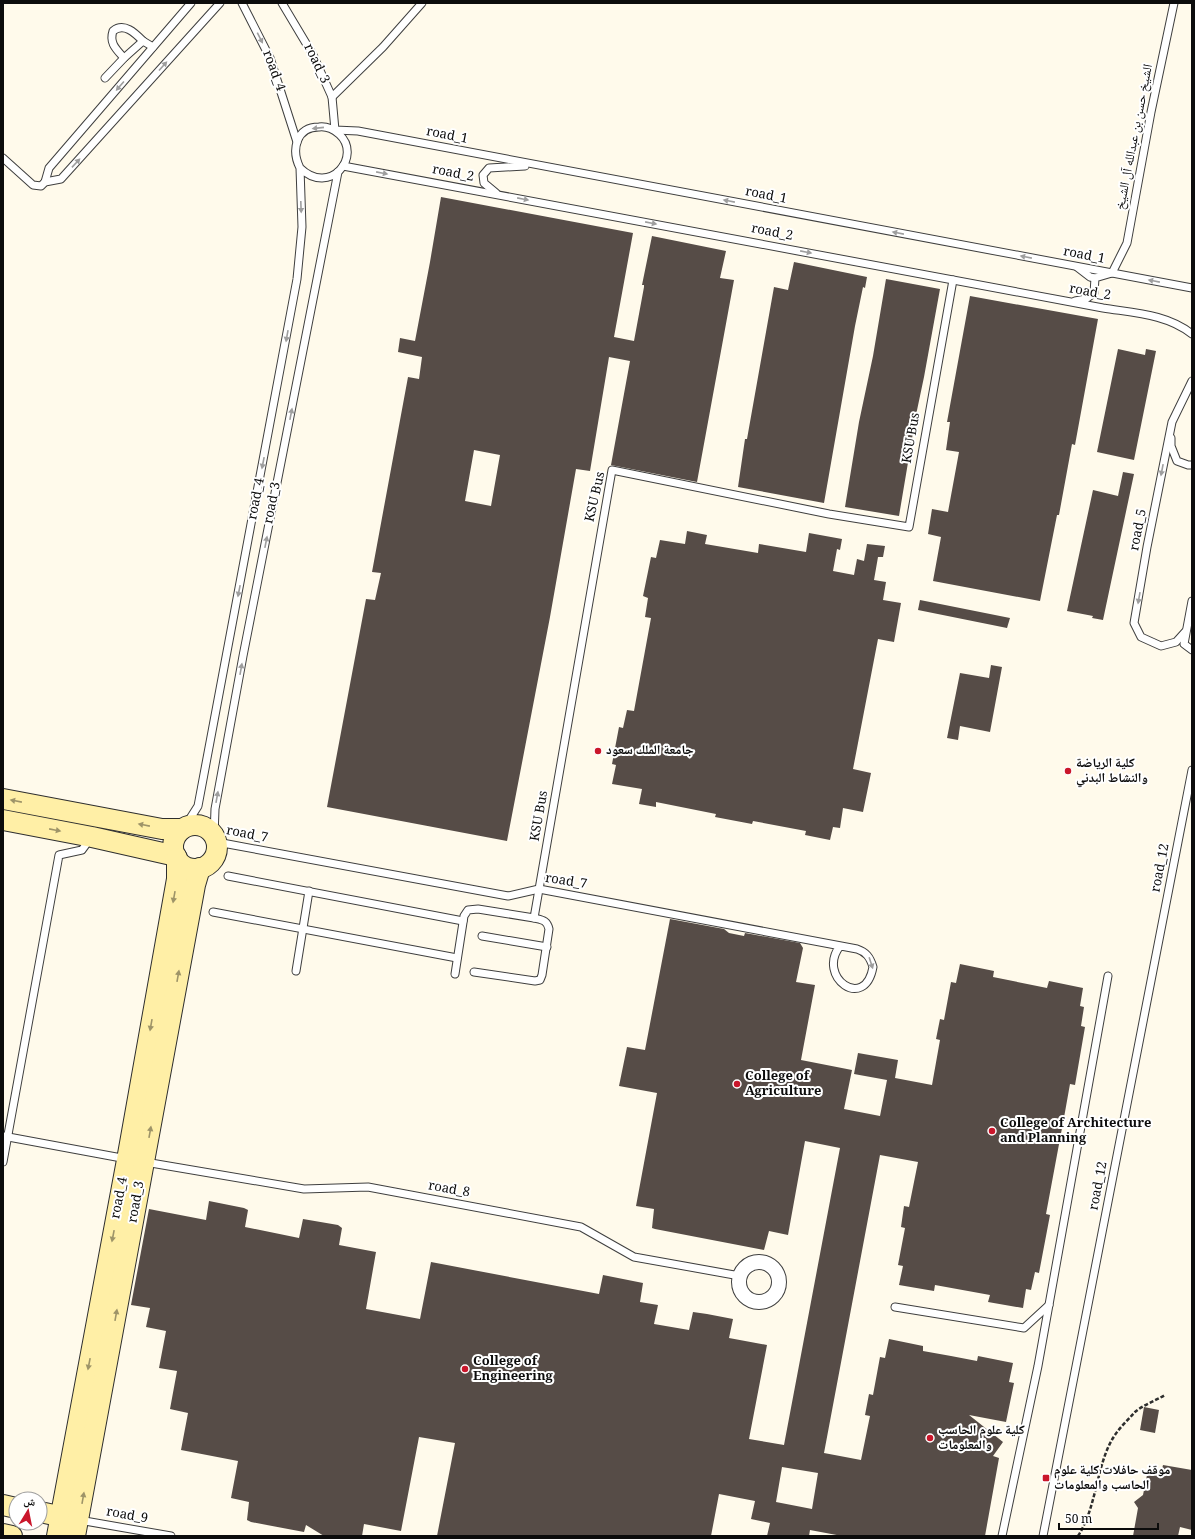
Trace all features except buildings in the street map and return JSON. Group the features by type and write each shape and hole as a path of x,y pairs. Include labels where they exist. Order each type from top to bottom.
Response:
{"street":[{"path":"3,799 162,829 197,825 204,827 210,831 216,839 217,849 215,855 206,865 200,868 187,867 177,857 174,846 175,840 186,827"},
{"path":"3,820 92,837 177,857"},
{"name":"road_4","path":"57,1536 72,1524 136,1161 177,879 177,857"},
{"path":"136,1161 195,885 200,868"},
{"path":"48,1515 72,1524"},
{"path":"3,1534 12,1536"}],"lane":[{"path":"3,158 33,185 41,186 49,168 190,3"},
{"path":"44,182 61,179 220,3"},
{"name":"road_4","path":"242,3 270,58 297,142"},
{"name":"road_3","path":"282,3 313,55 332,97 335,130"},
{"path":"332,97 383,47 422,3"},
{"name":"الشيخ حسن بن عبدالله آل الشيخ","path":"1112,273 1126,243 1174,3"},
{"path":"124,58 113,46 111,37 113,31 121,28 132,30 143,41 153,47"},
{"path":"105,78 143,41"},
{"path":"318,126 335,130 345,142 347,150 343,166 338,172 324,178 314,178 306,174 300,168 296,160 295,151 297,142 302,134 309,129 318,126"},
{"name":"road_1","path":"335,130 358,132 538,165 1192,288"},
{"path":"498,195 484,183 483,175 489,168 538,165"},
{"name":"road_2","path":"343,166 1071,302 1156,316 1182,326 1192,334"},
{"name":"road_4","path":"186,827 198,806 297,279 302,227 300,168"},
{"name":"road_3","path":"216,839 215,809 243,656 338,172"},
{"path":"1075,266 1090,277 1095,278 1112,273"},
{"path":"1071,302 1086,298 1094,293 1095,278"},
{"name":"KSU Bus","path":"534,918 612,470 829,514 909,527 953,280"},
{"name":"road_5","path":"1186,632 1176,642 1161,646 1141,637 1134,623 1147,547 1172,422 1192,381"},
{"path":"1172,422 1171,446 1178,461 1188,466 1192,465"},
{"path":"1192,601 1184,644 1192,650"},
{"name":"road_12","path":"1043,1536 1192,770"},
{"path":"3,1162 5,1136 59,855 82,850 92,837"},
{"name":"road_7","path":"216,839 508,896 539,889 840,946 863,951 870,959 873,967 872,974 865,985 861,988 846,987 840,982 833,963 834,957 840,946"},
{"path":"228,876 463,921"},
{"path":"296,971 309,892"},
{"path":"455,974 464,916 468,910 478,909 534,918 545,920 548,924 549,929 547,947 540,980 535,981 474,972"},
{"path":"213,912 457,958"},
{"path":"482,936 547,947"},
{"path":"1002,1536 1038,1366 1108,976"},
{"name":"road_8","path":"5,1136 136,1161 304,1189 368,1187 581,1227 634,1257 740,1276"},
{"path":"895,1307 1024,1328 1049,1305"},
{"name":"road_9","path":"72,1524 127,1528 171,1536"},
{"path":"126,1536 127,1528"}],"path":[{"path":"1078,1536 1089,1512 1104,1460 1112,1439 1136,1411 1164,1395"}],"place":[{"name":"جامعة الملك سعود","path":"598,751"},
{"name":"كلية الرياضة والنشاط البدني","path":"1068,771"},
{"name":"College of Agriculture","path":"737,1084"},
{"name":"College of Architecture and Planning","path":"992,1131"},
{"name":"College of Engineering","path":"465,1369"},
{"name":"كلية علوم الحاسب والمعلومات","path":"930,1438"},
{"name":"موقف حافلات كلية علوم الحاسب والمعلومات","path":"1046,1478"}]}
